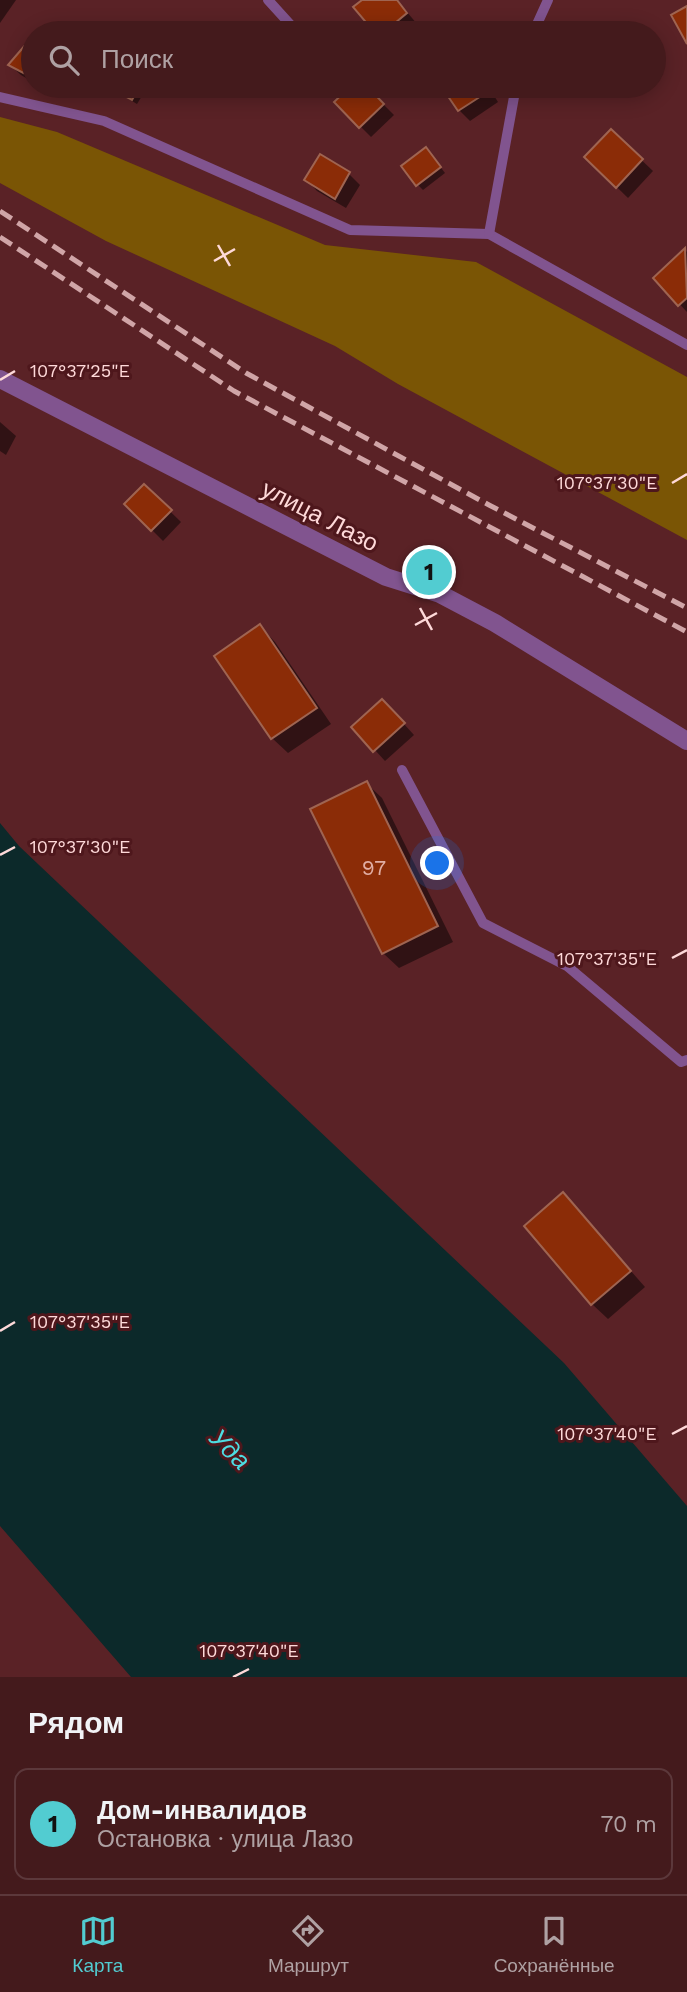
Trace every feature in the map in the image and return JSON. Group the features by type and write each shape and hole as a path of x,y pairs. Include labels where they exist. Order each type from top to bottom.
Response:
{"street":[{"name":"улица Лазо","path":"0,379 386,577 440,594 529,643 687,741"}],"lane":[{"path":"268,0 287,21"},
{"path":"538,21 548,0"},
{"path":"0,97 104,121 350,230 489,234 687,345"},
{"path":"489,234 514,98"},
{"path":"402,770 483,923 567,966 681,1062 687,1060"}],"shaded area":[{"path":"0,117 57,132 325,245 476,262 687,377 687,540 398,384 335,346 106,241 0,183"}],"water":[{"name":"Уда","path":"0,823 19,846 564,1363 687,1506 687,1677 131,1677 0,1526"}],"building":[{"path":"362,0 397,0 407,13 397,21 365,21 353,7"},
{"path":"687,6 687,44 671,15"},
{"path":"21,50 21,72 8,65"},
{"path":"338,98 378,98 384,104 359,128 334,102"},
{"path":"449,98 478,98 458,111"},
{"path":"611,129 643,159 616,188 584,157"},
{"path":"426,147 441,167 416,186 401,166"},
{"path":"320,154 350,172 335,199 304,180"},
{"path":"685,248 687,298 678,306 653,278"},
{"path":"144,484 172,510 151,531 124,504"},
{"path":"260,624 317,708 271,739 214,656"},
{"path":"382,699 405,723 373,752 351,727"},
{"path":"367,781 438,926 382,954 310,809"},
{"path":"563,1192 631,1271 591,1305 524,1226"}],"railway":[{"path":"0,211 246,373 489,505 687,608"},
{"path":"0,237 234,391 687,632"}],"place":[{"name":"Дом-инвалидов","path":"429,572"}]}
